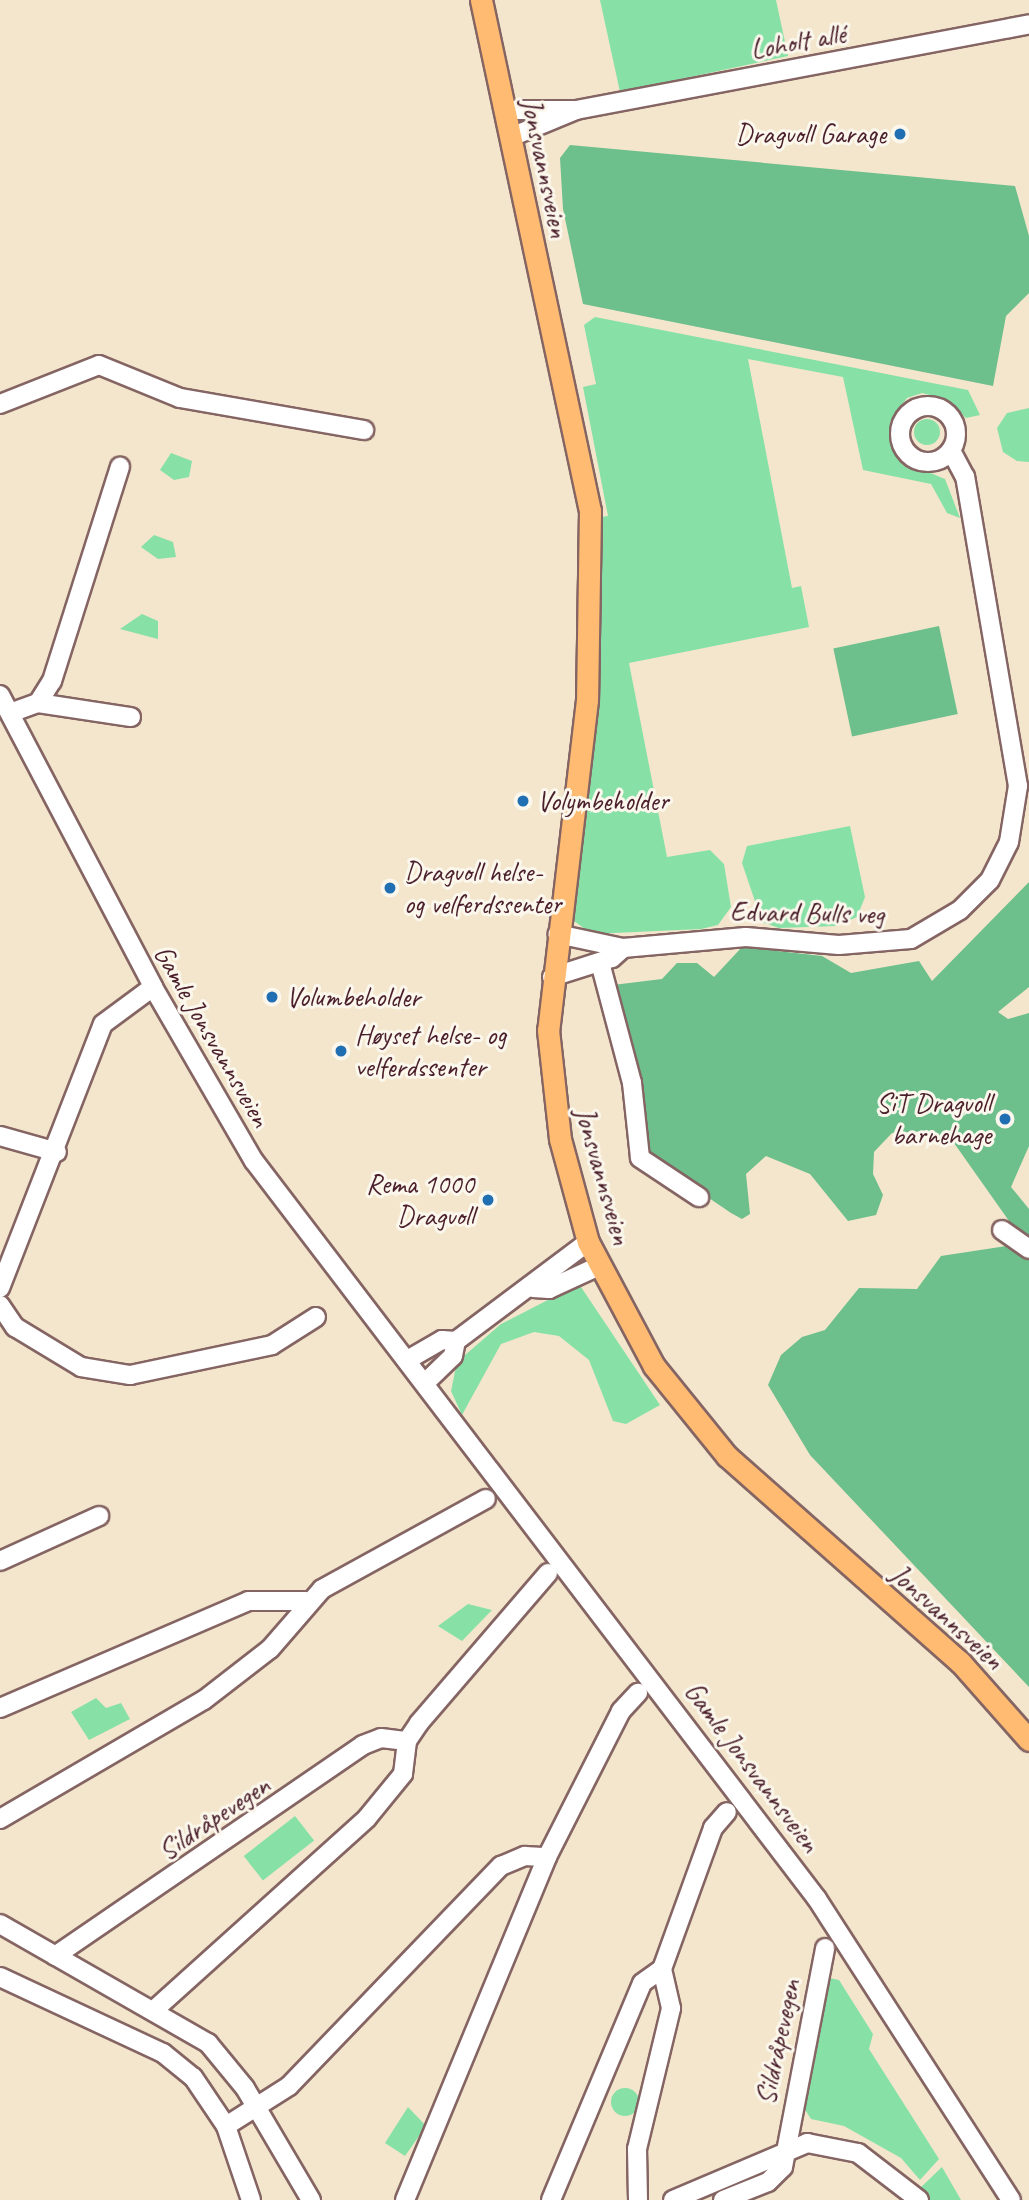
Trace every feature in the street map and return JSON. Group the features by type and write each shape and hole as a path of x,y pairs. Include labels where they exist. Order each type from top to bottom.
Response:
{"main road":[{"name":"Jonsvannsveien","path":"481,0 552,348 550,376 585,541 587,700 552,977 553,1100 588,1242 654,1366 727,1457 960,1662 1029,1740"}],"street":[{"name":"Loholt allé","path":"505,110 576,110 1029,24"},
{"name":"Loholt allé","path":"511,137 576,110"},
{"path":"0,404 99,365 180,398 364,430"},
{"name":"Edvard Bulls veg","path":"556,934 622,948 733,938 839,945 911,939 960,910 990,880 1009,842 1018,786 965,477 951,451"},
{"path":"38,703 52,681 120,467"},
{"name":"Gamle Jonsvannsveien","path":"0,695 153,987 290,1214 409,1359 817,1899 1011,2200"},
{"path":"10,713 38,703 131,718"},
{"name":"Edvard Bulls veg","path":"552,977 612,958 622,948"},
{"path":"602,970 632,1083 640,1157 699,1197"},
{"path":"0,1288 57,1152 103,1024 153,987"},
{"path":"0,1136 57,1152"},
{"path":"1002,1230 1029,1249"},
{"path":"409,1359 442,1340 456,1341 533,1288 540,1275 588,1242"},
{"path":"533,1288 548,1289 600,1266"},
{"path":"0,1305 15,1327 81,1367 130,1375 272,1345 316,1317"},
{"path":"426,1382 453,1356 456,1341"},
{"path":"0,1819 204,1700 280,1640 306,1601 486,1499"},
{"path":"0,1561 99,1516"},
{"path":"153,2011 347,1839 403,1773 407,1741 548,1573"},
{"path":"0,1708 248,1601 306,1601"},
{"path":"405,2200 547,1857 621,1711 638,1693"},
{"name":"Sildråpevegen","path":"55,1956 363,1745 381,1738 407,1741"},
{"path":"638,2200 637,2149 671,2008 662,1969 713,1828 727,1811"},
{"path":"226,2126 257,2108 326,2049 509,1861 547,1857"},
{"path":"0,1924 214,2049 257,2108 311,2200"},
{"name":"Sildråpevegen","path":"723,2200 768,2182 783,2166 783,2148 825,1948"},
{"path":"551,2200 642,1983 662,1969"},
{"path":"0,1978 140,2039 183,2068 226,2126 251,2200"},
{"name":"Sildråpevegen","path":"673,2200 783,2148 841,2146 879,2164 919,2200"}],"green space":[{"path":"600,0 776,0 788,56 620,92"},
{"path":"570,145 1015,186 1029,236 1029,293 1006,316 993,386 583,304 563,209 560,158"},
{"path":"595,317 968,390 980,415 966,418 947,400 922,393 907,398 890,422 894,450 904,462 945,479 960,518 947,513 931,484 863,470 843,377 748,359 792,588 801,586 809,627 629,663 667,857 710,850 724,864 731,907 718,925 701,929 592,934 574,921 595,712 593,518 608,516 583,387 596,384 584,325"},
{"path":"1029,408 1029,462 1017,461 1003,452 997,428 1007,413"},
{"path":"927,419 936,423 940,432 936,441 927,445 918,441 914,432 918,423"},
{"path":"171,453 192,461 189,477 174,480 160,470"},
{"path":"154,535 173,542 176,557 158,559 141,547"},
{"path":"142,614 158,621 158,639 120,629"},
{"path":"939,626 958,714 852,736 833,648"},
{"path":"850,826 865,897 857,917 836,926 779,928 762,922 742,863 747,846"},
{"path":"1029,882 1029,987 998,1012 1008,1019 1029,1013 1029,1146 1011,1187 1029,1209 1029,1687 810,1455 768,1385 781,1355 802,1337 825,1330 859,1288 917,1289 941,1256 1013,1245 1014,1228 954,1143 930,1131 892,1133 874,1152 873,1174 883,1195 876,1215 848,1221 810,1174 766,1156 746,1174 750,1214 742,1219 731,1213 647,1156 641,1084 613,985 662,979 677,963 697,963 714,977 742,947 822,956 851,973 919,961 932,981"},
{"path":"579,1284 660,1405 626,1424 613,1421 589,1360 559,1336 534,1332 501,1344 462,1415 451,1391 457,1362 501,1324"},
{"path":"468,1604 492,1610 462,1641 438,1626"},
{"path":"96,1698 106,1708 121,1703 130,1719 89,1740 71,1712"},
{"path":"295,1816 314,1840 263,1880 244,1856"},
{"path":"829,1978 839,1980 873,2034 869,2049 939,2159 920,2180 901,2158 844,2126 811,2119 800,2102"},
{"path":"625,2088 635,2092 639,2102 635,2112 625,2116 615,2112 611,2102 615,2092"},
{"path":"408,2107 426,2126 405,2156 385,2143"},
{"path":"942,2167 961,2200 926,2200 918,2190"}],"place":[{"name":"Dragvoll Garage","path":"900,134"},
{"name":"Volymbeholder","path":"523,801"},
{"name":"Dragvoll helse- og velferdssenter","path":"390,888"},
{"name":"Volumbeholder","path":"272,997"},
{"name":"Høyset helse- og velferdssenter","path":"341,1051"},
{"name":"SiT Dragvoll barnehage","path":"1005,1119"},
{"name":"Rema 1000 Dragvoll","path":"488,1200"}]}
